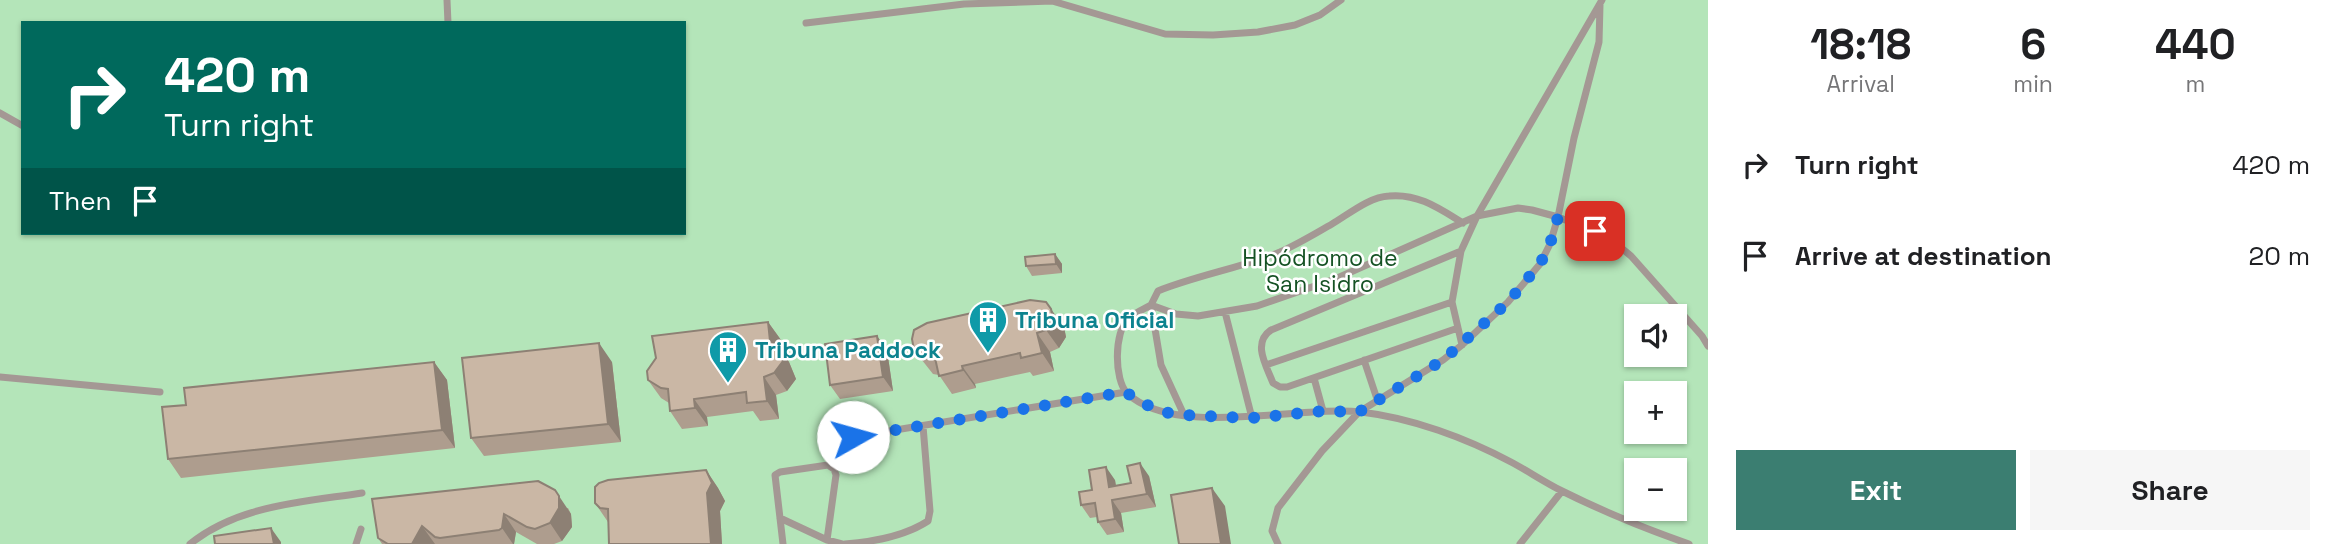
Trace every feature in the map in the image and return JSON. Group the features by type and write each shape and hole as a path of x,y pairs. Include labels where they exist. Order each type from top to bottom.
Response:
{"lane":[{"path":"447,0 448,21"},
{"path":"806,23 964,4 1052,1 1165,34 1213,35 1258,32 1295,25 1320,15 1341,0"},
{"path":"1462,345 1452,302 1461,251 1477,216 1601,2"},
{"path":"1278,544 1272,531 1278,508 1322,451 1359,412 1443,360 1462,345 1508,302 1540,264 1550,244 1558,217 1574,138 1599,42 1601,2"},
{"path":"0,113 21,125"},
{"path":"1463,223 1430,203 1416,198 1386,195 1282,251 1158,291 1151,305 1128,318 1119,335 1118,377 1126,392 1138,401 1163,412 1252,418 1323,411 1359,412 1397,418 1452,436 1509,461 1562,491 1689,544"},
{"path":"1151,305 1187,315 1257,306 1335,279 1477,216 1518,208 1558,217 1608,237 1631,256 1708,346"},
{"path":"1458,328 1287,387 1273,383 1260,344 1263,336 1271,330 1461,251"},
{"path":"1266,365 1452,302"},
{"path":"1151,305 1161,365 1184,415"},
{"path":"1225,312 1252,418"},
{"path":"1364,360 1377,399"},
{"path":"0,377 160,392"},
{"path":"1314,377 1323,411"},
{"path":"853,437 1126,392"},
{"path":"780,518 827,540 844,544 864,542 918,528 928,522 930,511 923,426"},
{"path":"783,544 775,475 779,472 828,465 834,469 836,475 827,540"},
{"path":"1520,544 1562,491"},
{"path":"190,544 226,522 272,506 362,493"},
{"path":"356,544 361,529"}],"green space":[{"name":"Hipódromo de San Isidro","path":"0,0 1708,0 1708,544 0,544"}],"building":[{"path":"1055,254 1056,264 1026,266 1025,257"},
{"path":"1030,300 1046,302 1051,309 1053,319 1046,330 1037,333 1042,353 1021,358 1020,353 962,366 963,370 939,376 935,358 920,356 914,350 914,330 927,323"},
{"name":"Tribuna Paddock","path":"768,322 770,341 777,344 783,361 774,373 764,377 767,401 747,403 746,392 694,399 695,408 670,411 668,389 648,380 647,371 656,358 652,336"},
{"path":"877,336 883,377 830,385 825,344"},
{"path":"599,343 608,424 471,438 462,358"},
{"path":"434,362 442,430 168,459 162,407 186,405 184,388"},
{"path":"1140,463 1147,494 1112,500 1115,519 1098,522 1095,503 1081,505 1079,492 1092,490 1089,470 1106,467 1109,487 1131,483 1127,466"},
{"path":"706,470 712,483 707,493 711,544 609,544 608,509 600,508 595,503 595,487 599,483"},
{"path":"538,481 555,490 559,496 559,508 550,523 535,529 504,514 502,528 499,530 440,538 422,526 412,544 388,544 378,538 372,499"},
{"path":"1212,488 1221,544 1179,544 1171,495"},
{"path":"271,528 274,544 215,544 214,536"}],"place":[{"name":"Tribuna Oficial","path":"988,354"},
{"name":"Tribuna Paddock","path":"728,384"}],"route":[{"path":"853,437 1126,392 1138,401 1163,412 1184,415 1252,418 1323,411 1359,412 1443,360 1508,302 1540,264 1550,244 1558,217 1595,231"}]}
